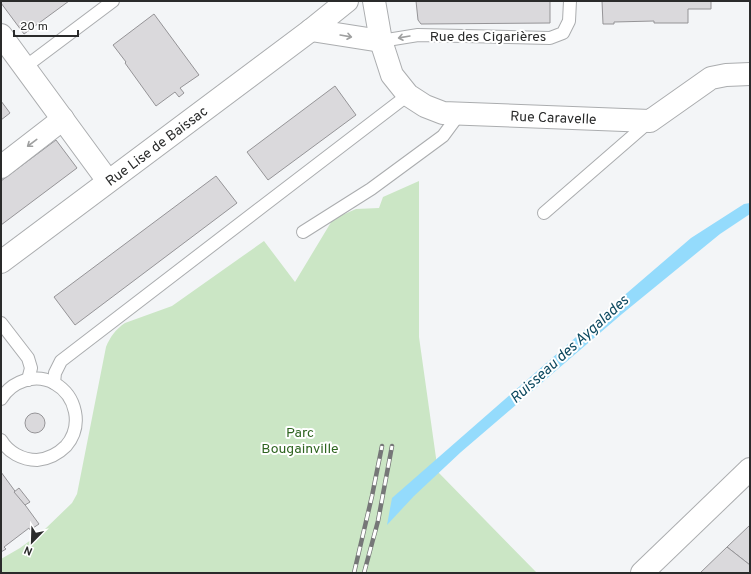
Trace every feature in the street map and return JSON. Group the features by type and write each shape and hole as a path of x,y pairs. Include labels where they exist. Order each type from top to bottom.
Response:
{"street":[{"name":"Rue Lise de Baissac","path":"1,262 312,30 347,1"},
{"name":"Rue Caravelle","path":"374,1 381,41 392,75 408,95 425,106 443,112 460,114 650,122"},
{"path":"312,30 381,41"},
{"path":"1,35 108,181"},
{"path":"650,122 711,78 726,75 750,74"},
{"path":"1,167 63,119"},
{"path":"642,573 750,470"}],"lane":[{"path":"25,67 112,1"},
{"name":"Rue des Cigarières","path":"381,41 418,35 550,38 563,32 569,21 570,1"},
{"path":"54,383 55,373 61,361 408,95"},
{"path":"302,232 371,189 443,136 460,114"},
{"path":"544,213 650,122"},
{"path":"1,323 28,358 31,368 28,380"},
{"path":"1,398 5,392 15,384 28,380 42,379 54,383 65,391 72,402 76,415 75,429 70,441 61,451 49,458 36,460 23,458 11,452 1,440"}],"green space":[{"name":"Parc Bougainville","path":"419,181 419,337 438,472 537,573 1,573 1,559 20,548 43,531 72,503 77,494 106,347 111,337 119,328 125,323 172,306 264,241 295,282 333,219 356,209 379,208 383,197"}],"water":[{"name":"Ruisseau des Aygalades","path":"750,203 750,214 720,234 622,314 461,452 414,496 387,525 392,498 691,238 744,204"}],"building":[{"path":"1,1 69,1 24,34"},
{"path":"416,1 550,1 550,23 421,24 418,20"},
{"path":"602,1 711,1 711,9 688,9 688,23 654,23 654,21 614,22 614,24 603,24"},
{"path":"154,14 199,75 180,88 184,93 179,97 175,92 156,106 113,45"},
{"path":"335,86 356,115 268,180 247,152"},
{"path":"1,101 10,113 1,120"},
{"path":"56,140 77,168 1,225 1,181"},
{"path":"216,176 237,203 75,325 54,297"},
{"path":"35,413 42,416 45,423 42,430 35,433 28,430 25,423 28,416"},
{"path":"1,472 39,524 30,530 29,528 4,547 6,549 1,552"},
{"path":"19,488 30,502 25,505 14,492"},
{"path":"750,525 750,565 727,547"},
{"path":"727,547 750,565 750,573 700,573"}],"railway":[{"path":"354,573 382,446"},
{"path":"364,573 378,521 392,446"}]}
